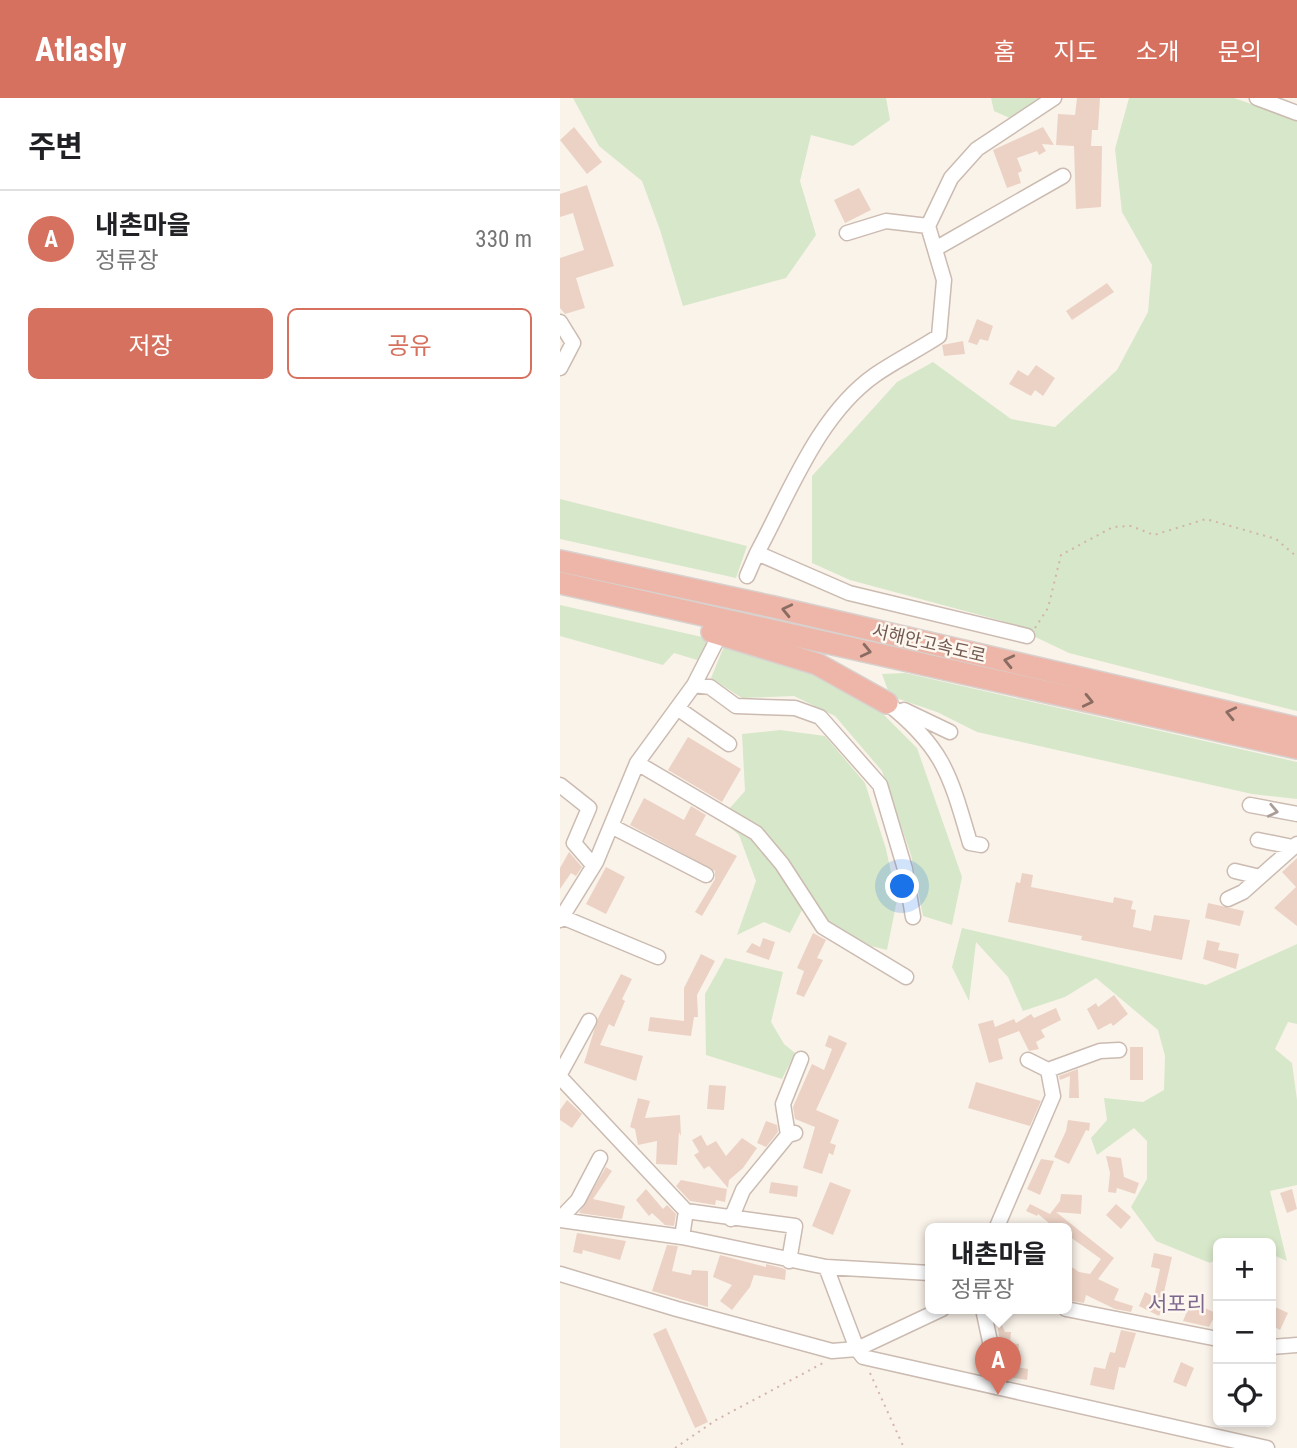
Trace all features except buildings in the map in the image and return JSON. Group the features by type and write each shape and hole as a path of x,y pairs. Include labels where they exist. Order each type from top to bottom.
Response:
{"highway":[{"name":"서해안고속도로","path":"560,561 774,607 1297,728"},
{"name":"서해안고속도로","path":"560,583 1297,748"},
{"path":"560,597 740,638 817,664 887,703"}],"street":[{"path":"747,576 819,439 842,408 873,376 939,336 944,280 928,226 951,178 976,149 1054,98"},
{"path":"1257,98 1297,113"},
{"path":"935,248 1063,176"},
{"path":"847,233 887,221 928,226"},
{"path":"560,322 573,343 560,368"},
{"path":"757,553 849,593 1027,636"},
{"path":"658,957 561,918 593,866 637,763 694,685 717,640"},
{"path":"694,685 710,687 736,706 795,708 820,717 880,785 905,869 913,917"},
{"path":"887,703 950,732"},
{"path":"887,703 918,727 956,776 967,813 970,843 981,845"},
{"path":"677,708 729,744"},
{"path":"637,763 756,833 782,864 823,927 906,977"},
{"path":"560,785 589,808 574,843 593,866"},
{"path":"1250,805 1297,814"},
{"path":"611,826 706,875"},
{"path":"1258,840 1295,845"},
{"path":"1227,899 1242,892 1295,845"},
{"path":"1235,871 1260,877"},
{"path":"589,1021 560,1075 686,1211 796,1226 789,1261"},
{"path":"1028,1060 1048,1070 1100,1051 1118,1051"},
{"path":"731,1219 743,1191 791,1134 783,1104 801,1059"},
{"path":"999,1223 1053,1096 1048,1070"},
{"path":"560,1219 578,1200 600,1158"},
{"path":"682,1237 686,1211"},
{"path":"560,1219 682,1237 826,1267 925,1273"},
{"path":"826,1267 860,1353"},
{"path":"560,1274 832,1351 860,1353 1000,1388 1267,1448"},
{"path":"1072,1310 1213,1338"},
{"path":"860,1353 933,1314"},
{"path":"984,1314 1000,1388"},
{"path":"1276,1347 1297,1345"}],"path":[{"path":"1027,636 1048,608 1061,555 1113,527 1131,526 1154,535 1206,519 1276,540 1297,557"},
{"path":"675,1448 716,1420 830,1359 832,1351"},
{"path":"860,1353 904,1448"}],"green space":[{"path":"573,98 886,98 890,120 853,146 811,135 800,181 816,235 786,278 683,306 642,181 599,146"},
{"path":"991,98 1041,98 1012,119 994,111"},
{"path":"1129,98 1234,98 1297,120 1297,711 1069,653 1002,621 850,580 812,563 812,476 897,382 933,362 1011,419 1055,427 1117,370 1148,312 1152,265 1122,212 1115,149"},
{"path":"560,499 747,546 736,578 560,539"},
{"path":"560,605 711,639 697,660 674,653 663,665 560,636"},
{"path":"725,644 813,670 881,712 917,748 962,877 952,925 923,916 911,855 882,771 835,716 794,696 742,698 711,678"},
{"path":"905,673 1297,762 1297,799 1252,794 977,732 937,712 890,696 882,674"},
{"path":"780,730 825,736 865,783 886,849 897,900 887,950 871,946 803,908 790,933 764,922 737,935 756,881 739,835 720,819 745,791 742,734"},
{"path":"962,928 1206,985 1297,944 1297,1024 1288,1022 1275,1049 1292,1063 1297,1100 1297,1185 1270,1191 1287,1261 1276,1256 1276,1238 1213,1238 1213,1261 1210,1263 1156,1241 1131,1207 1147,1179 1147,1141 1134,1128 1097,1155 1091,1138 1107,1120 1104,1098 1143,1102 1164,1090 1165,1056 1158,1030 1096,978 1065,997 1023,1011 1008,977 976,942 969,1001 952,967"},
{"path":"725,958 783,972 771,1022 784,1044 795,1053 782,1079 706,1055 705,994"}],"place":[{"name":"내촌마을","path":"998,1395"}],"district":[{"name":"서포리","path":"1177,1304"}]}
